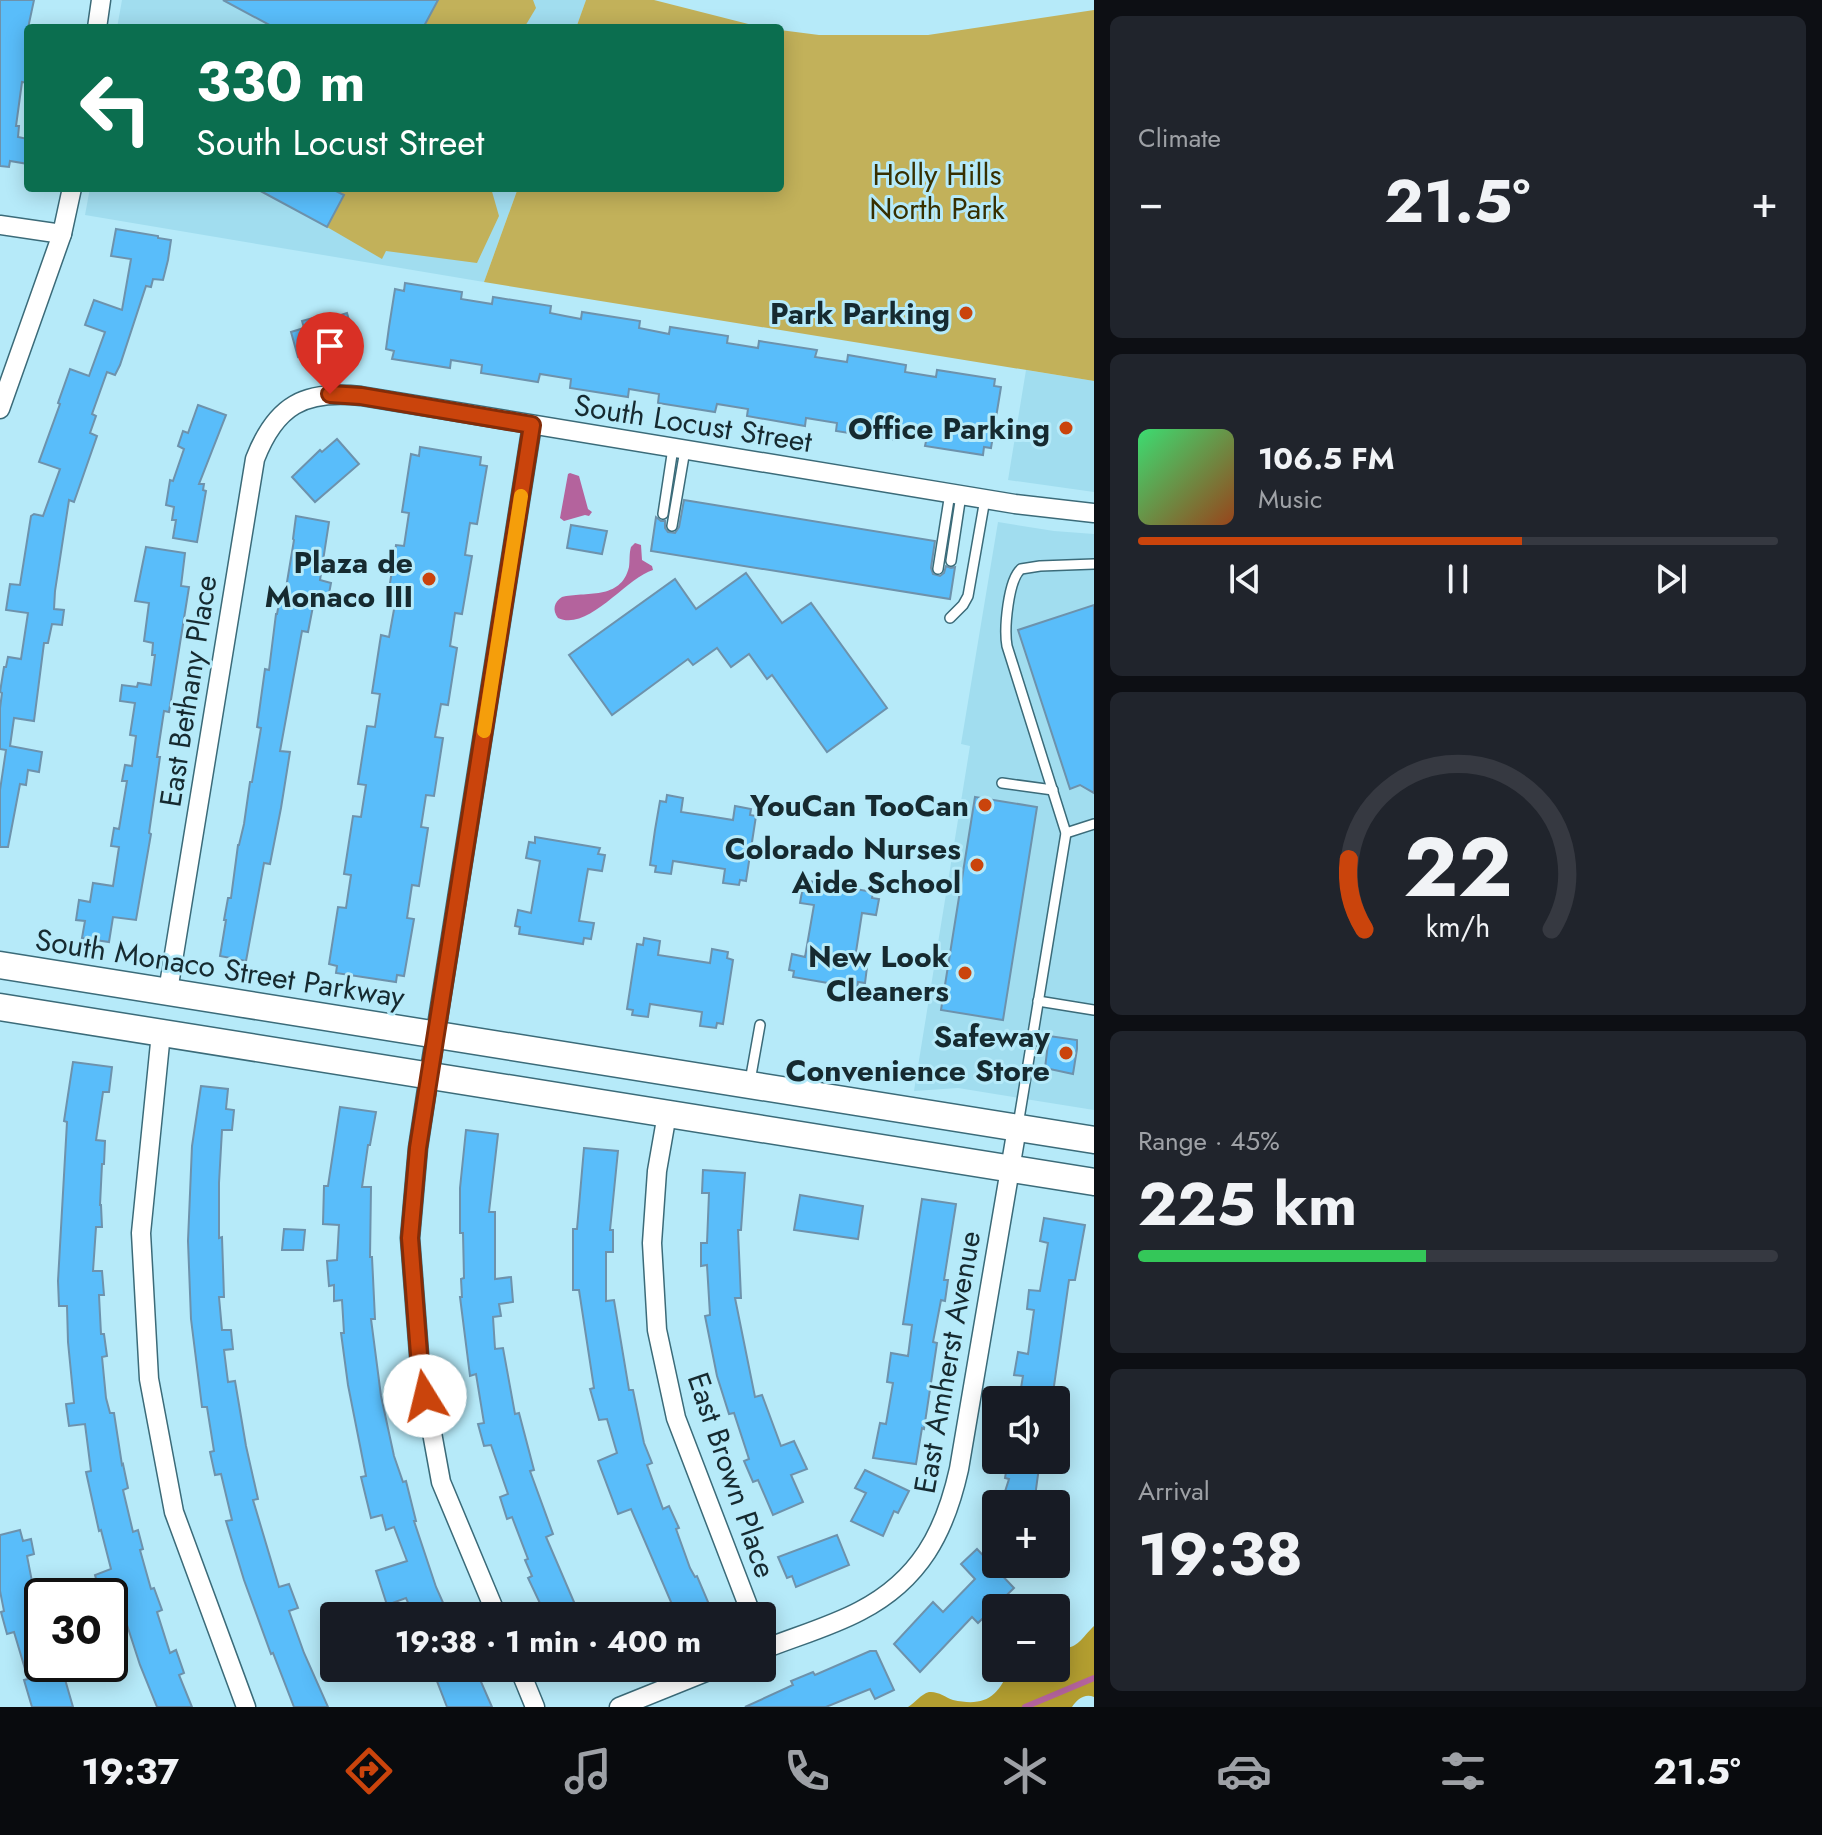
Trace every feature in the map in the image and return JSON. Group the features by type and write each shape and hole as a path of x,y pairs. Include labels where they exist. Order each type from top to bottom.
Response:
{"main road":[{"name":"South Monaco Street Parkway","path":"0,965 1094,1140"},
{"path":"0,1007 1094,1182"}],"street":[{"path":"98,24 101,0"},
{"path":"0,409 62,234 71,192"},
{"path":"0,225 62,234"},
{"name":"South Locust Street","path":"287,411 314,396 342,394 1047,509 1094,513"},
{"name":"East Bethany Place","path":"168,991 250,482 263,439 273,423 287,411"},
{"path":"491,1602 441,1482 420,1367 410,1238 418,1148 532,425"},
{"path":"161,1033 141,1233 149,1379 174,1512 246,1707"},
{"name":"East Brown Place","path":"667,1114 657,1171 652,1243 657,1330 676,1418 747,1602"},
{"name":"East Amherst Avenue","path":"776,1642 858,1613 882,1599 904,1581 941,1529 952,1501 959,1469 1017,1128"},
{"path":"525,1682 535,1707"},
{"path":"619,1707 681,1682"}],"lane":[{"path":"663,514 679,449"},
{"path":"672,526 679,449"},
{"path":"951,561 956,494"},
{"path":"938,569 956,494"},
{"path":"950,618 969,594 985,499"},
{"path":"1017,1128 1066,833 1005,637 1014,578 1021,569 1094,564"},
{"path":"1002,783 1053,790"},
{"path":"1066,833 1094,824"},
{"path":"1038,1001 1094,1010"},
{"path":"749,1086 760,1025"}],"shaded area":[{"path":"122,0 586,0 577,24 118,24"},
{"path":"89,192 517,192 484,282 85,215"},
{"name":"Office Parking","path":"1026,370 1094,381 1094,492 1008,480"},
{"path":"570,473 579,476 588,509 592,512 589,516 564,521 560,518"},
{"path":"998,522 1094,534 1094,1110 958,1088 914,1091 970,746 961,744"},
{"path":"635,543 641,545 642,560 653,570 582,618 558,618 555,606 562,597 601,592 618,585 625,578 631,547"},
{"path":"1094,1626 1094,1697 1082,1698 1072,1707 908,1707 929,1692 953,1700 974,1702 989,1698 1003,1682 1070,1682 1070,1647"}],"green space":[{"path":"438,0 533,0 536,8 526,24 425,24"},
{"path":"586,0 654,0 748,24 577,24"},
{"name":"Holly Hills North Park","path":"1094,10 1094,381 484,282 517,192 784,192 784,31 819,35 928,35"},
{"path":"338,192 492,192 499,216 477,263 386,251 382,259 327,227 344,196"}],"building":[{"path":"0,0 34,0 29,24 24,24 24,82 16,126 19,126 18,137 24,138 24,163 10,161 9,167 0,166"},
{"path":"223,0 438,0 425,24 268,24"},
{"path":"262,192 338,192 344,195 327,227"},
{"path":"116,229 171,240 168,260 163,280 153,279 151,287 146,286 120,365 115,375 107,372 92,414 96,416 90,433 97,436 74,502 69,500 55,591 54,609 64,610 62,625 52,624 48,643 44,643 34,721 14,718 10,746 42,752 39,772 28,770 26,785 20,784 8,847 0,847 0,790 6,750 0,749 0,692 8,657 21,659 28,613 6,610 10,584 20,585 31,516 43,516 60,469 39,462 70,369 89,376 105,332 85,325 94,300 122,310 131,259 111,256"},
{"path":"405,283 462,292 461,299 492,304 493,297 551,306 550,313 581,319 582,312 640,321 639,328 669,334 670,327 728,336 727,343 758,348 759,341 817,350 815,357 847,362 848,355 906,365 905,372 936,377 937,370 995,379 994,386 1001,387 991,448 984,447 983,455 925,446 927,437 895,432 894,440 836,431 837,423 806,418 805,426 747,416 748,409 717,404 715,412 658,403 659,394 629,389 628,397 570,388 571,379 540,374 538,382 481,373 482,365 451,360 450,368 392,359 394,351 386,349 395,289 404,291"},
{"path":"347,313 355,342 298,357 291,332 304,328 302,321 317,317 318,322"},
{"path":"198,405 226,415 199,484 204,484 203,490 206,491 197,542 173,538 176,520 172,520 174,507 166,505 170,480 173,481 184,449 178,446 183,431 188,433"},
{"path":"337,439 359,464 315,502 292,477 320,450 322,452"},
{"path":"420,447 481,457 480,465 487,466 477,524 470,523 465,555 472,556 462,614 455,613 450,646 457,648 448,705 441,704 435,737 443,738 434,796 426,795 421,827 428,828 419,886 412,885 407,918 414,919 404,976 397,975 396,982 336,973 337,966 329,964 338,907 346,908 351,875 344,874 353,816 361,817 366,785 358,784 367,726 375,727 380,694 372,693 381,635 389,637 395,604 387,602 396,545 404,546 409,513 402,512 411,454 419,456"},
{"path":"684,500 935,541 933,574 940,576 946,566 955,567 950,599 651,551 656,517 665,521 668,532 675,533"},
{"path":"296,516 329,522 320,580 331,583 328,599 315,596 308,632 302,631 280,751 290,752 281,808 270,864 264,863 246,961 220,956 224,920 228,898 231,898 261,728 257,727 265,669 269,670 281,593 285,594"},
{"path":"571,525 607,531 602,554 567,548"},
{"path":"146,547 185,553 181,586 189,587 169,712 164,711 151,834 136,920 113,917 109,942 82,938 85,921 76,920 79,900 90,902 93,883 113,886 119,847 111,846 114,828 119,829 127,781 122,781 125,765 132,766 136,736 130,735 135,703 120,701 122,685 151,685 155,655 152,655 153,643 144,641 149,603 135,601"},
{"path":"746,573 782,623 811,603 887,708 827,752 772,675 767,679 749,654 731,667 717,648 693,665 688,659 612,715 569,655 675,579 696,609"},
{"path":"1094,605 1094,793 1080,785 1070,789 1018,630"},
{"path":"667,795 683,798 681,812 733,820 735,806 751,809 750,815 756,816 746,881 740,880 739,885 723,883 725,869 673,861 671,874 655,872 656,866 650,865 655,830 660,801 666,802"},
{"path":"975,797 1037,807 1003,1020 941,1010"},
{"path":"535,837 600,848 598,854 605,855 602,871 588,869 579,921 594,923 591,939 584,938 583,944 519,934 520,927 515,926 518,910 531,913 540,861 526,858 529,842 535,843"},
{"path":"809,881 873,892 872,898 879,899 876,915 862,913 854,965 867,967 865,983 858,982 857,988 793,977 794,971 789,970 792,954 805,957 814,905 800,903 803,886 808,887"},
{"path":"644,938 660,941 658,955 710,963 712,949 728,952 727,958 733,960 723,1024 717,1023 716,1028 700,1026 702,1012 650,1004 648,1017 632,1015 633,1010 627,1009 637,944 643,945"},
{"path":"1049,1036 1077,1040 1073,1074 1045,1068"},
{"path":"73,1062 112,1067 109,1092 103,1092 96,1140 105,1141 100,1205 102,1227 96,1227 93,1271 102,1271 104,1295 99,1295 101,1334 104,1334 107,1356 102,1357 106,1398 110,1413 114,1413 128,1488 123,1490 133,1532 138,1530 151,1589 154,1588 162,1610 157,1612 170,1653 176,1650 184,1673 179,1675 192,1707 157,1707 128,1628 128,1578 96,1578 95,1575 111,1569 86,1472 91,1471 85,1424 69,1426 66,1404 74,1403 67,1306 59,1306 67,1122 64,1121"},
{"path":"201,1086 228,1089 226,1109 234,1110 232,1130 222,1130 219,1183 219,1238 222,1237 224,1297 219,1297 222,1330 231,1330 233,1349 224,1350 228,1382 235,1381 258,1499 253,1500 279,1587 289,1584 298,1608 289,1611 328,1707 294,1707 244,1580 226,1521 232,1520 221,1474 215,1475 210,1452 214,1451 207,1407 202,1407 191,1319 188,1241 192,1146"},
{"path":"340,1107 376,1112 362,1187 371,1187 370,1257 375,1319 371,1319 381,1396 394,1456 403,1482 406,1481 414,1521 443,1602 408,1602 406,1598 386,1602 376,1571 407,1561 394,1527 386,1530 382,1515 371,1518 361,1477 366,1476 348,1385 341,1333 344,1333 342,1300 334,1301 334,1285 329,1286 327,1261 337,1260 339,1225 323,1224 324,1186 328,1186"},
{"path":"466,1130 498,1134 489,1212 495,1212 495,1279 511,1277 513,1302 499,1304 501,1316 493,1317 495,1349 503,1348 515,1414 519,1413 534,1470 530,1471 553,1534 546,1537 574,1602 539,1602 528,1578 532,1576 525,1560 528,1559 512,1517 507,1519 500,1497 508,1494 491,1445 484,1446 478,1424 484,1423 476,1374 470,1376 460,1297 461,1279 464,1278 460,1188"},
{"path":"584,1148 618,1151 610,1230 613,1230 613,1252 606,1252 606,1301 614,1300 629,1390 633,1390 644,1443 652,1463 647,1465 663,1509 669,1506 679,1528 676,1529 690,1568 697,1576 708,1602 671,1602 631,1509 618,1514 598,1461 617,1453 607,1419 599,1420 590,1389 594,1388 579,1290 573,1290 573,1229 577,1229"},
{"path":"703,1170 745,1173 741,1230 738,1230 741,1298 735,1298 755,1397 762,1395 781,1446 794,1441 807,1469 791,1475 803,1502 773,1515 758,1480 753,1482 744,1461 749,1459 734,1413 729,1414 717,1376 705,1316 710,1315 707,1265 701,1266 701,1243 707,1243 709,1193 702,1193"},
{"path":"800,1195 863,1206 858,1239 794,1230"},
{"path":"922,1199 956,1204 944,1280 948,1280 945,1301 941,1300 933,1342 937,1343 916,1464 873,1458 880,1423 886,1424 893,1383 887,1382 891,1353 908,1356 912,1325 903,1324"},
{"path":"1044,1218 1085,1225 1075,1280 1069,1280 1054,1386 1021,1386 1023,1376 1014,1375 1018,1352 1028,1354 1034,1310 1027,1309 1029,1290 1040,1291 1048,1243 1040,1241"},
{"path":"284,1229 305,1230 303,1250 282,1250"},
{"path":"865,1470 909,1491 898,1513 894,1511 883,1536 851,1521 866,1493 855,1488"},
{"path":"1006,1474 1038,1474 1036,1490 1005,1490 1009,1479 1005,1478"},
{"path":"20,1530 23,1541 31,1539 34,1554 27,1556 31,1578 24,1578 24,1666 14,1632 7,1634 1,1612 4,1611 0,1591 0,1535"},
{"path":"837,1535 849,1565 796,1587 792,1576 787,1578 778,1557"},
{"path":"977,1549 982,1554 982,1578 1005,1578 1014,1588 1008,1594 982,1594 982,1619 978,1623 972,1617 920,1672 894,1644 933,1602 943,1612 975,1579 961,1564"},
{"path":"876,1651 894,1690 875,1699 870,1689 826,1707 745,1707 793,1685 791,1681 813,1672 815,1675"},
{"path":"25,1682 66,1682 73,1707 32,1707"},
{"path":"437,1682 481,1682 492,1707 447,1707"}],"waterway":[{"path":"1025,1707 1094,1678"}],"slow traffic":[{"path":"484,731 521,496"}],"place":[{"name":"Park Parking","path":"966,313"},
{"name":"Office Parking","path":"1066,428"},
{"name":"Plaza de Monaco III","path":"429,579"},
{"name":"YouCan TooCan","path":"985,805"},
{"name":"Colorado Nurses Aide School","path":"977,865"},
{"name":"New Look Cleaners","path":"965,973"},
{"name":"Safeway Convenience Store","path":"1066,1053"}],"route":[{"path":"330,394 361,396 532,425 418,1148 410,1238 425,1396"}]}
